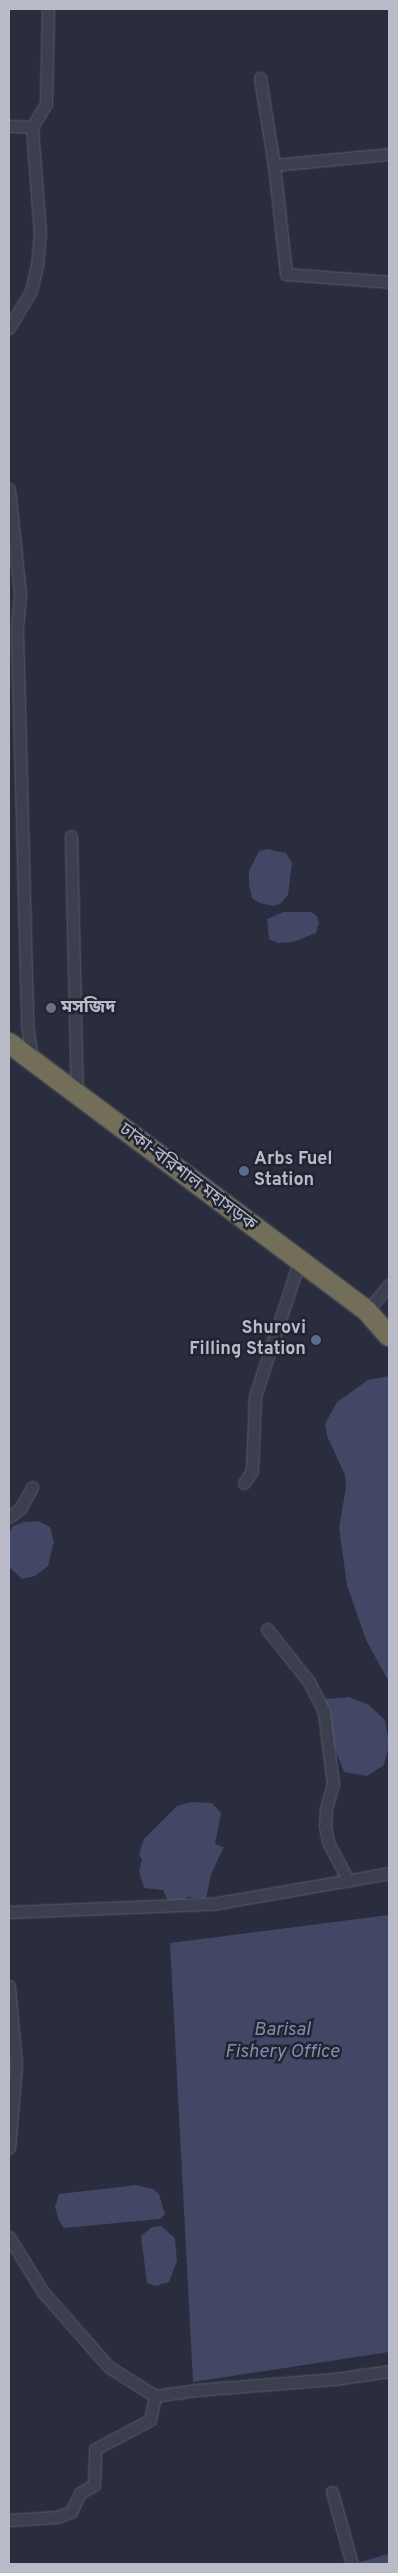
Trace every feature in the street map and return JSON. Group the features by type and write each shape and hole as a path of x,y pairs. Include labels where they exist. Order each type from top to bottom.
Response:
{"highway":[{"name":"ঢাকা-বরিশাল মহাসড়ক","path":"9,1043 77,1096 367,1311 389,1336"},
{"name":"ঢাকা-বরিশাল মহাসড়ক","path":"367,1311 389,1314"}],"street":[{"path":"9,328 31,291 37,266 40,234 32,127 46,104 48,9"},
{"path":"260,78 274,165 286,274 389,282"},
{"path":"9,126 32,127"},
{"path":"274,165 389,154"},
{"path":"9,489 20,594 17,631 27,1024 32,1061"},
{"path":"9,779 21,779"},
{"path":"71,836 77,1096"},
{"path":"244,1483 252,1471 255,1396 299,1262"},
{"path":"367,1311 389,1285"},
{"path":"9,1517 20,1509 32,1487"},
{"path":"268,1629 309,1682 324,1712 333,1784 326,1808 325,1826 328,1842 348,1880"},
{"path":"9,1912 212,1904 389,1873"},
{"path":"9,1986 16,2065 9,2148"},
{"path":"9,2237 42,2292 109,2367 154,2396 389,2371"},
{"path":"9,2520 57,2517 71,2512 80,2493 94,2484 94,2450 150,2420 154,2396"},
{"path":"332,2492 352,2564"}],"water":[{"path":"267,849 286,853 292,863 288,895 280,904 273,906 260,903 252,898 249,885 249,871 259,851"},
{"path":"283,912 311,912 317,916 319,923 316,933 293,942 278,943 269,939 267,919"},
{"path":"389,1376 389,1682 366,1640 347,1585 339,1528 346,1487 345,1475 327,1436 325,1424 337,1402 368,1380"},
{"path":"38,1521 50,1527 54,1542 48,1566 35,1576 22,1579 9,1567 9,1533 13,1526 24,1522"},
{"path":"349,1697 369,1705 385,1720 389,1745 384,1765 367,1776 344,1772 331,1739 325,1699"},
{"path":"191,1802 212,1803 221,1813 215,1844 224,1847 211,1874 206,1899 187,1897 182,1902 168,1901 163,1890 144,1888 139,1871 142,1860 139,1854 144,1839 177,1806"},
{"name":"Barisal Fishery Office","path":"389,1915 389,2352 193,2382 170,1943"},
{"path":"137,2185 153,2189 159,2194 165,2214 160,2219 64,2228 59,2221 55,2207 59,2194"},
{"path":"161,2226 175,2238 177,2261 169,2282 155,2286 147,2283 141,2236 152,2227"},
{"path":"388,2554 389,2564 357,2564 357,2563"}],"place":[{"name":"মসজিদ","path":"51,1008"},
{"name":"Arbs Fuel Station","path":"244,1171"},
{"name":"Shurovi Filling Station","path":"316,1340"}]}
